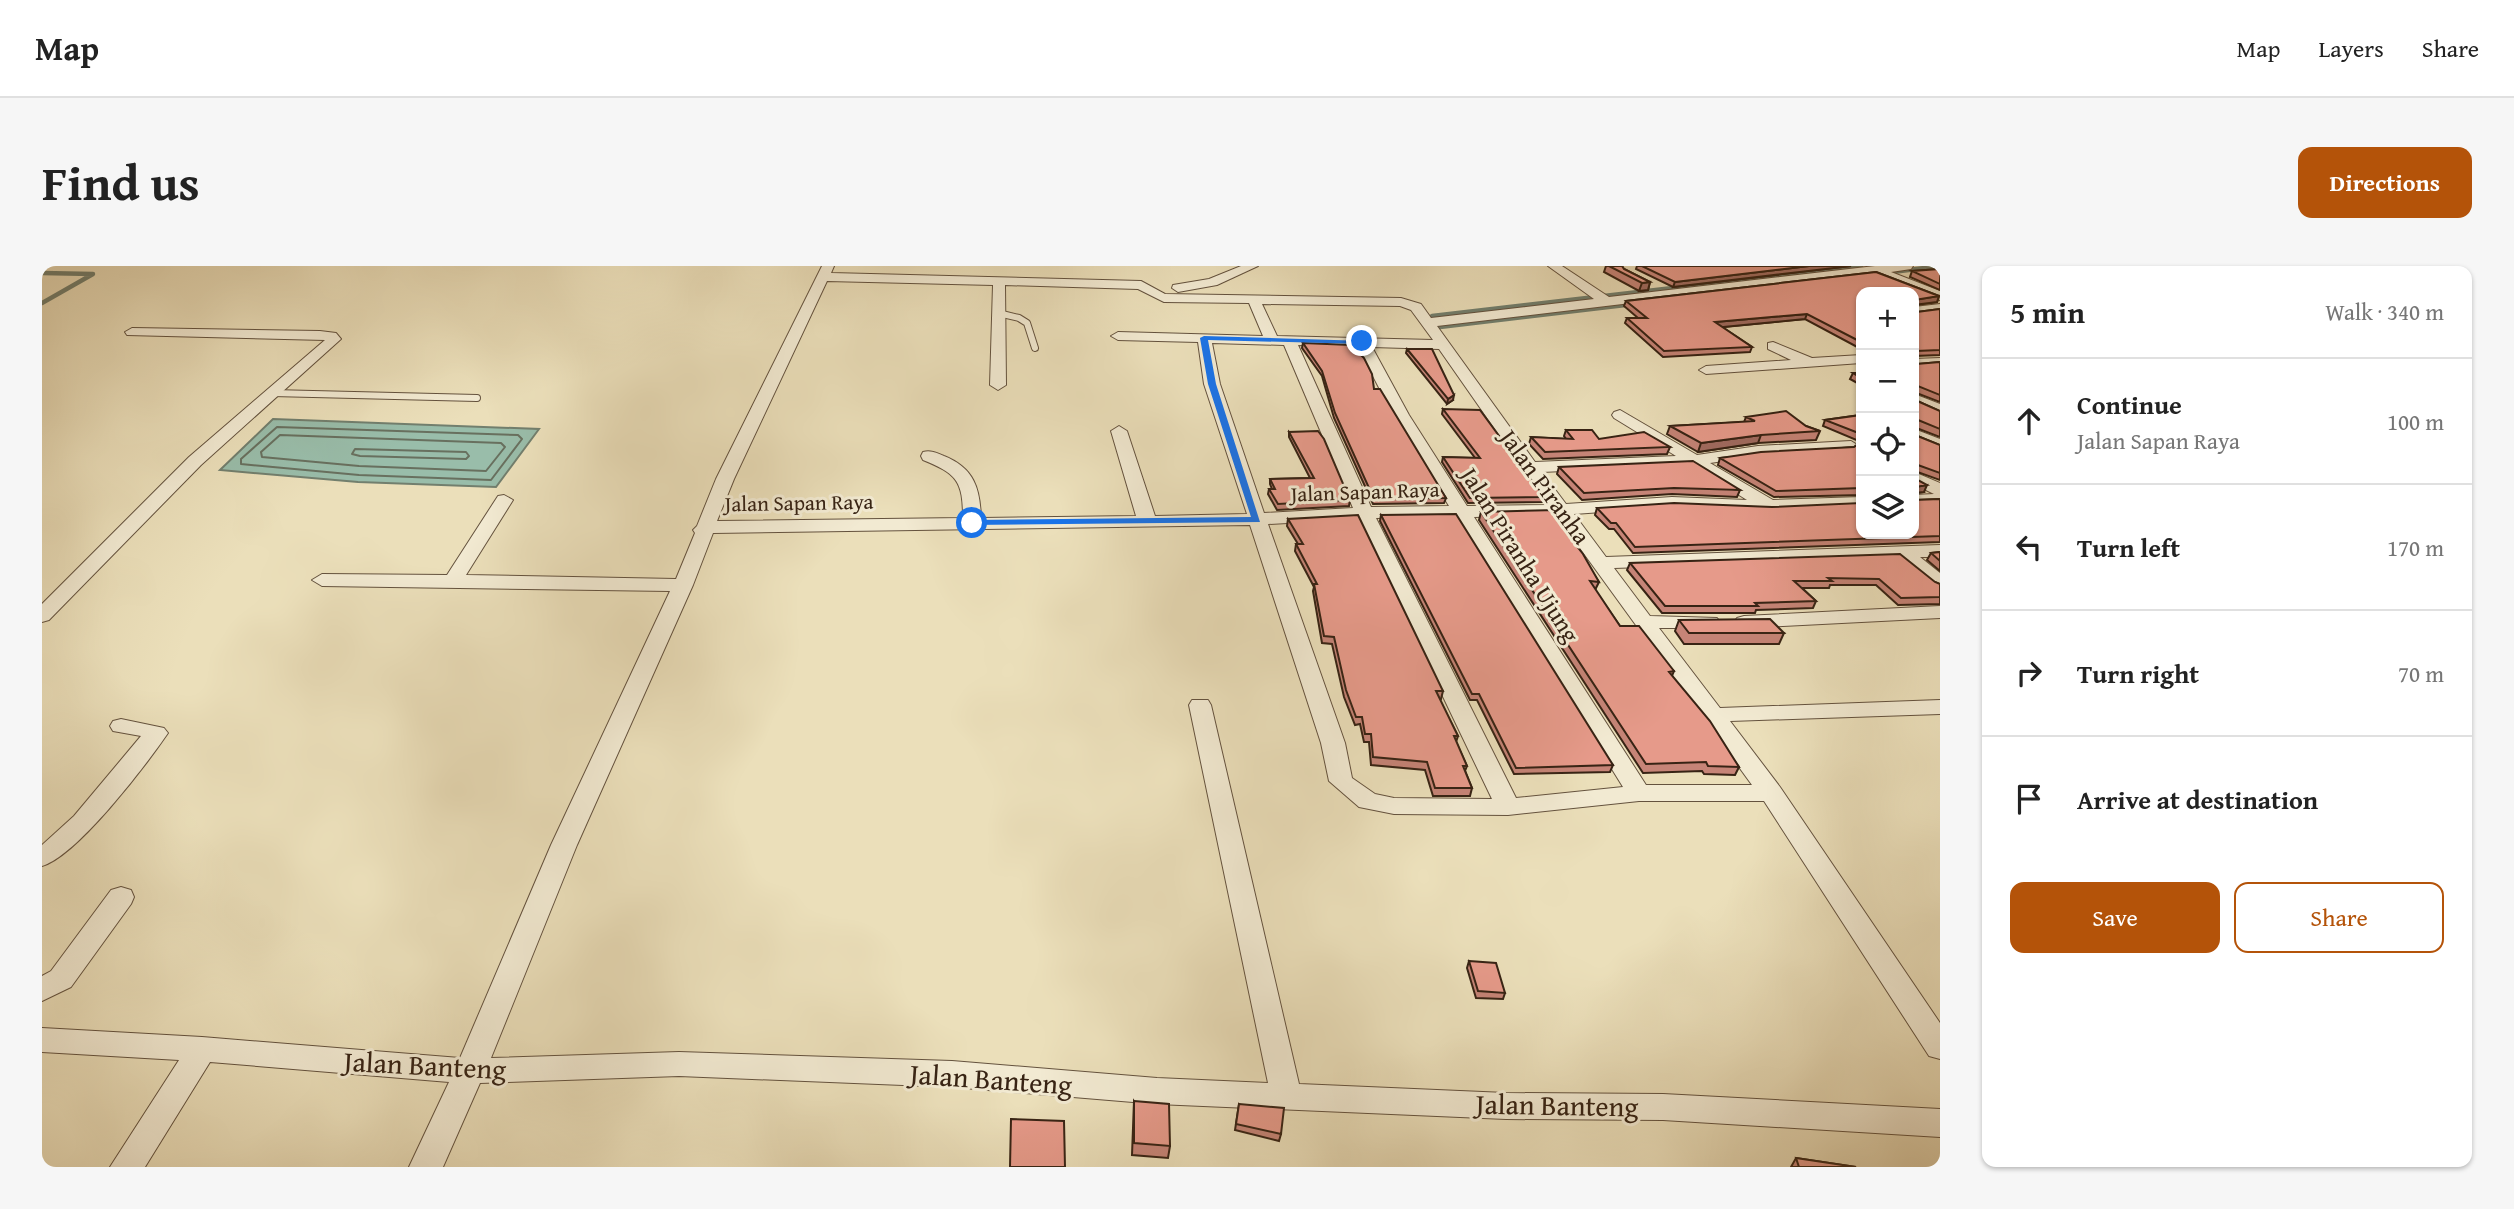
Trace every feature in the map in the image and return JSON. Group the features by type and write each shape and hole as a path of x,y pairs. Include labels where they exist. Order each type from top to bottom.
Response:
{"street":[{"path":"1212,266 1232,274"},
{"path":"1150,291 1199,285 1252,266"},
{"path":"1554,266 1606,301"},
{"path":"1777,266 1809,279"},
{"path":"1427,323 1809,279 1870,268 1907,266"},
{"path":"1870,268 1940,296"},
{"path":"426,1167 470,1071 564,845 682,585 702,530 826,272 1121,284"},
{"path":"1096,272 1121,284"},
{"path":"998,385 999,281"},
{"name":"Jalan Piranha","path":"1121,284 1141,285 1155,296 1164,298 1401,302 1416,307 1561,510 1771,793 1940,1047"},
{"path":"1650,284 1671,294"},
{"path":"1254,300 1271,340"},
{"path":"1919,310 1940,308"},
{"path":"42,616 51,597 195,461 334,339 331,336 132,332"},
{"path":"1118,336 1442,345"},
{"path":"1204,338 1212,384 1333,743 1341,782 1368,801 1394,806 1508,807 1639,793 1771,793"},
{"path":"1289,340 1364,513 1508,807"},
{"name":"Jalan Piranha Ujung","path":"1362,341 1401,415 1639,793"},
{"path":"1773,346 1812,363"},
{"path":"1706,370 1856,359"},
{"path":"1839,361 1856,370"},
{"path":"1919,363 1940,362"},
{"path":"1919,401 1940,410"},
{"path":"1619,415 1769,506"},
{"path":"1810,429 1856,448"},
{"path":"1118,431 1147,521"},
{"path":"1919,436 1940,446"},
{"path":"1531,467 1695,460 1758,451 1856,448"},
{"path":"929,456 943,461 967,478 972,494 972,523"},
{"path":"1919,480 1940,490"},
{"path":"1919,500 1940,499"},
{"path":"453,582 504,500"},
{"name":"Jalan Sapan Raya","path":"702,530 715,527 1257,520 1364,513 1561,510 1672,502 1769,506 1856,502"},
{"path":"1601,563 1940,551"},
{"path":"1903,553 1940,583"},
{"path":"323,580 682,585"},
{"path":"1644,622 1745,622 1940,612"},
{"path":"1200,705 1286,1095"},
{"path":"1713,715 1940,706"},
{"path":"42,857 61,844 83,821 156,733 121,726"},
{"path":"42,990 61,979 121,897"},
{"name":"Jalan Banteng","path":"42,1040 202,1049 470,1071 679,1064 951,1074 1157,1091 1506,1106 1663,1107 1940,1124"},
{"path":"127,1167 202,1049"}],"lane":[{"path":"998,313 1019,318 1027,323 1035,340 1035,348"},
{"path":"272,393 477,398"}],"water":[{"path":"273,419 539,429 496,487 358,482 220,470"}],"building":[{"path":"1609,266 1622,266 1650,282 1642,283"},
{"path":"1642,266 1809,266 1675,282"},
{"path":"1940,269 1940,284 1912,271"},
{"path":"1876,272 1915,287 1856,287 1856,339 1807,314 1715,322 1752,347 1664,351 1627,318 1647,318 1626,301"},
{"path":"1919,288 1939,296 1919,299"},
{"path":"1940,309 1940,350 1919,351 1919,312"},
{"path":"1303,343 1351,345 1364,358 1372,374 1374,389 1380,389 1446,498 1374,499 1335,413 1322,371"},
{"path":"1407,349 1432,349 1454,395 1448,399"},
{"path":"1940,362 1940,395 1919,386 1919,364"},
{"path":"1919,402 1940,411 1940,429 1919,420"},
{"path":"1443,409 1480,410 1544,497 1470,498 1443,457 1480,458"},
{"path":"1786,411 1806,426 1820,431 1701,443 1670,426 1755,421 1746,417"},
{"path":"1856,416 1856,432 1825,420"},
{"path":"1566,430 1592,430 1599,439 1644,432 1670,447 1545,452 1531,437 1573,439"},
{"path":"1318,431 1350,500 1278,504 1269,489 1275,489 1270,479 1314,478 1289,432"},
{"path":"1919,437 1940,445 1940,473 1919,465"},
{"path":"1856,446 1856,488 1776,491 1720,458 1761,452"},
{"path":"1693,461 1740,490 1674,488 1584,493 1559,467"},
{"path":"1940,499 1940,536 1919,537 1919,500"},
{"path":"1674,503 1772,507 1856,503 1857,539 1635,547 1616,523 1611,523 1597,508"},
{"path":"1557,510 1568,535 1599,582 1590,581 1620,626 1639,626 1674,671 1669,672 1710,721 1739,767 1708,766 1706,762 1646,764 1481,512"},
{"path":"1456,514 1613,765 1516,768 1479,694 1472,694 1381,515"},
{"path":"1358,515 1443,691 1436,691 1458,736 1454,736 1467,766 1463,766 1472,788 1435,788 1427,762 1373,757 1371,734 1365,734 1362,717 1356,717 1346,690 1334,637 1324,636 1314,584 1317,584 1296,544 1303,544 1288,519"},
{"path":"1940,552 1940,561 1931,553"},
{"path":"1900,554 1940,584 1940,597 1901,598 1879,579 1828,578 1832,581 1794,581 1816,601 1755,603 1758,606 1665,606 1630,563"},
{"path":"1770,619 1784,633 1689,633 1679,620"},
{"path":"1469,961 1496,963 1505,993 1478,991"},
{"path":"1134,1101 1169,1104 1170,1146 1134,1143"},
{"path":"1239,1104 1284,1108 1281,1134 1236,1124"},
{"path":"1011,1119 1064,1121 1065,1167 1010,1167"},
{"path":"1796,1158 1856,1167 1799,1167"}],"waterway":[{"path":"1432,316 1861,266"},
{"path":"1885,273 1940,266"},
{"path":"42,273 93,274 42,303"},
{"path":"1440,327 1634,304"}],"route":[{"path":"972,523 1257,520 1212,384 1204,338 1362,341"}]}
